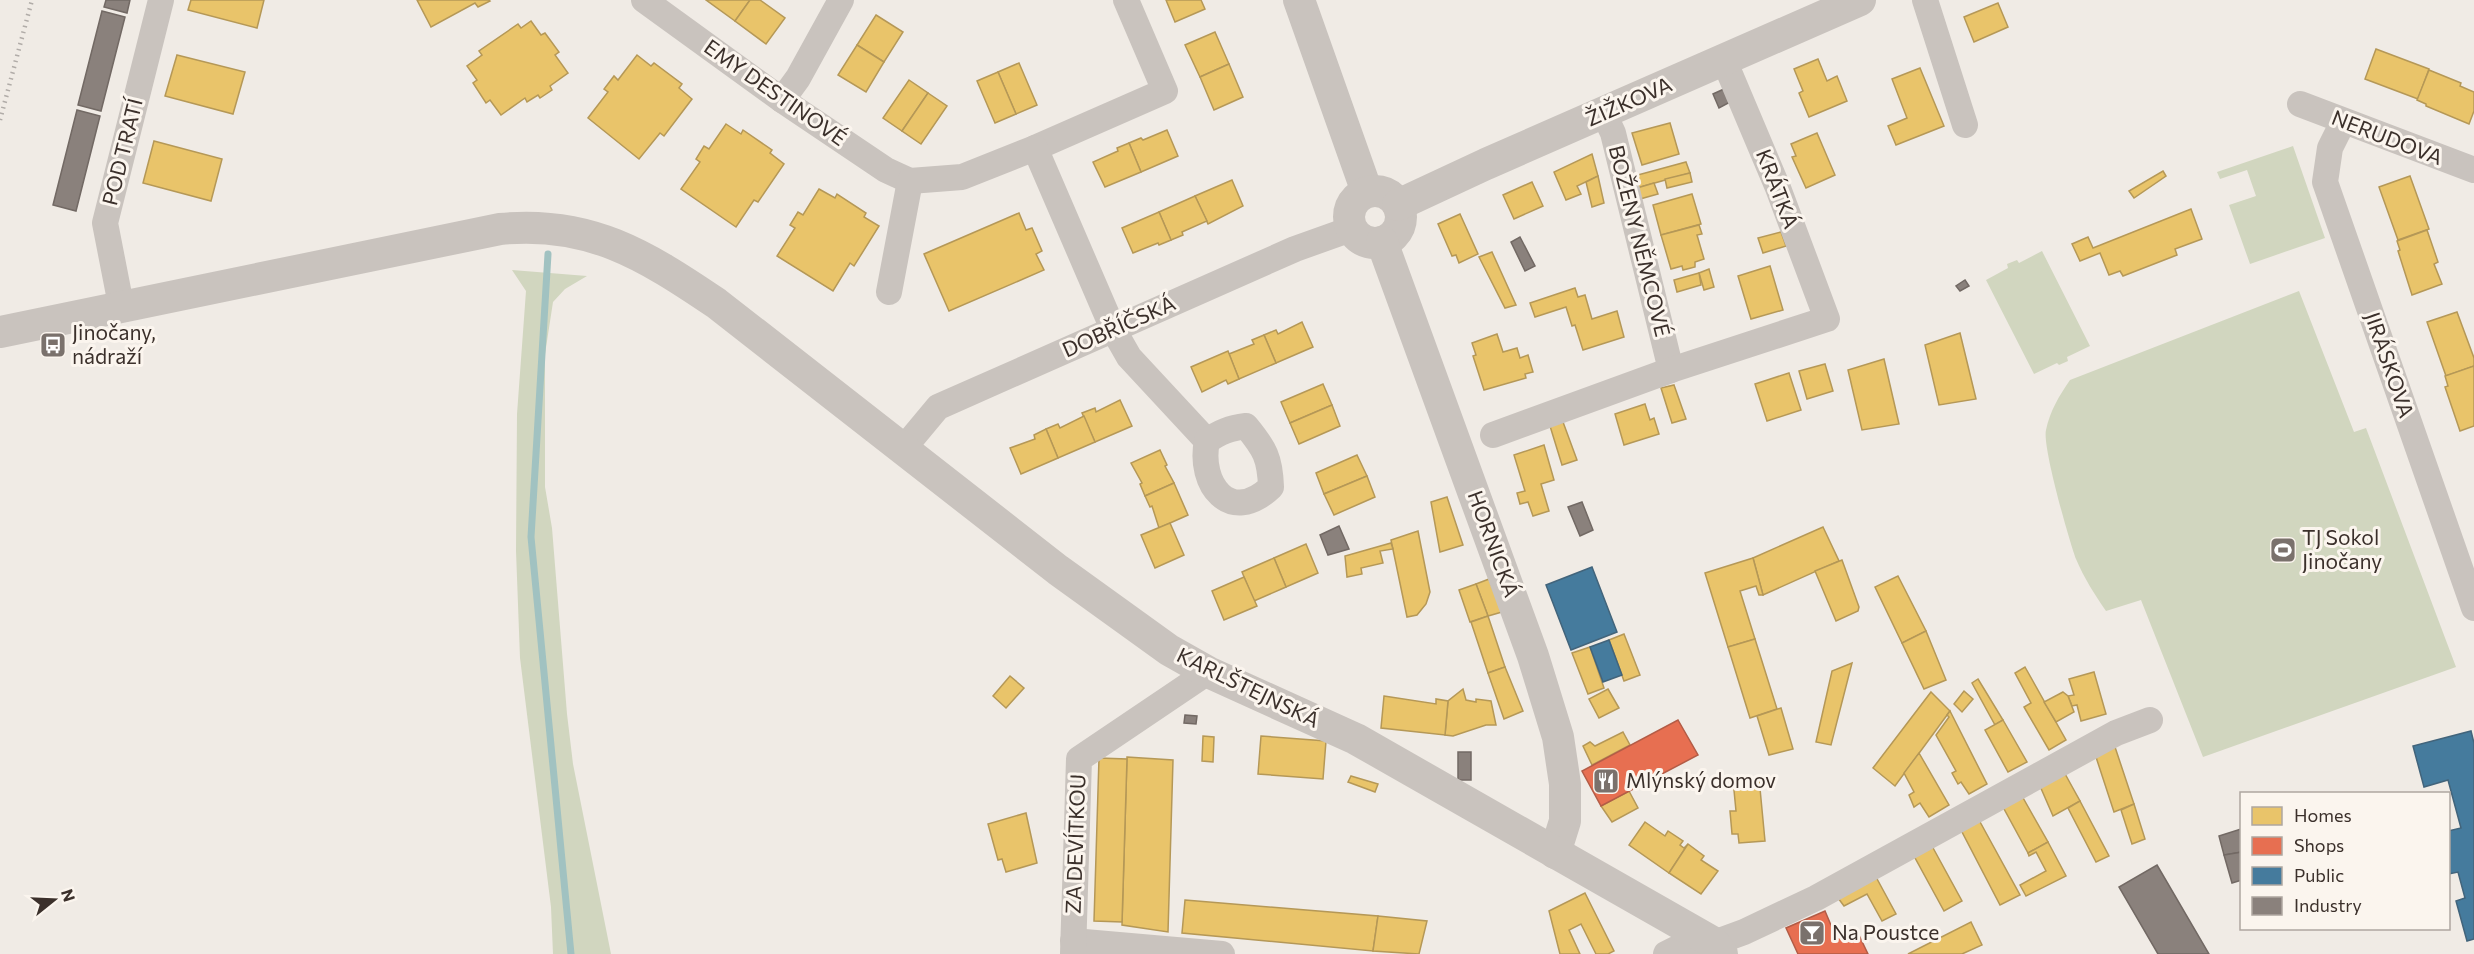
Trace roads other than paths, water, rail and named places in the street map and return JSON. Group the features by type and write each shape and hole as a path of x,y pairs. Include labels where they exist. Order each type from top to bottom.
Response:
{"street":[{"name":"POD TRATÍ","path":"121,305 105,223 161,0"},
{"name":"EMY DESTINOVÉ","path":"644,0 782,100 886,170 910,181"},
{"path":"782,100 798,78 842,0"},
{"path":"888,292 910,181 962,177 1165,91 1126,0"},
{"path":"1299,0 1367,192"},
{"name":"ŽIŽKOVA","path":"1398,205 1860,0"},
{"path":"1925,0 1965,125"},
{"name":"KRÁTKÁ","path":"1671,370 1827,319 1778,188 1724,60"},
{"name":"NERUDOVA","path":"2300,104 2474,170"},
{"name":"BOŽENY NĚMCOVÉ","path":"1604,114 1613,133 1671,370"},
{"name":"JIRÁSKOVA","path":"2343,122 2330,148 2325,182 2474,608"},
{"path":"1035,148 1113,330 1129,357 1207,441"},
{"path":"1367,192 1385,193 1398,205 1400,223 1397,232 1382,242 1365,241 1351,229 1349,211 1359,196 1367,192"},
{"name":"KARLŠTEJNSKÁ","path":"0,332 121,305 500,229 523,227 572,232 602,238 629,249 666,269 716,303 1058,570 1169,650 1208,672 1356,739 1718,948"},
{"name":"DOBŘÍČSKÁ","path":"903,449 938,407 1295,249 1351,229"},
{"name":"HORNICKÁ","path":"1382,242 1550,708 1558,737 1565,784 1565,821 1555,853"},
{"path":"1493,435 1671,370"},
{"name":"ZA DEVÍTKOU","path":"1208,672 1079,759 1073,947 1222,954"},
{"path":"1666,954 1676,949 1718,948 1744,932 1816,898 2116,732 2150,720"}],"waterway":[{"path":"548,254 531,537 571,954"}],"railway":[{"path":"0,120 32,0"}],"place":[{"name":"Jinočany, nádraží","path":"53,345"},
{"name":"TJ Sokol Jinočany","path":"2283,550"},
{"name":"Mlýnský domov","path":"1606,781"},
{"name":"Na Poustce","path":"1812,933"}]}
